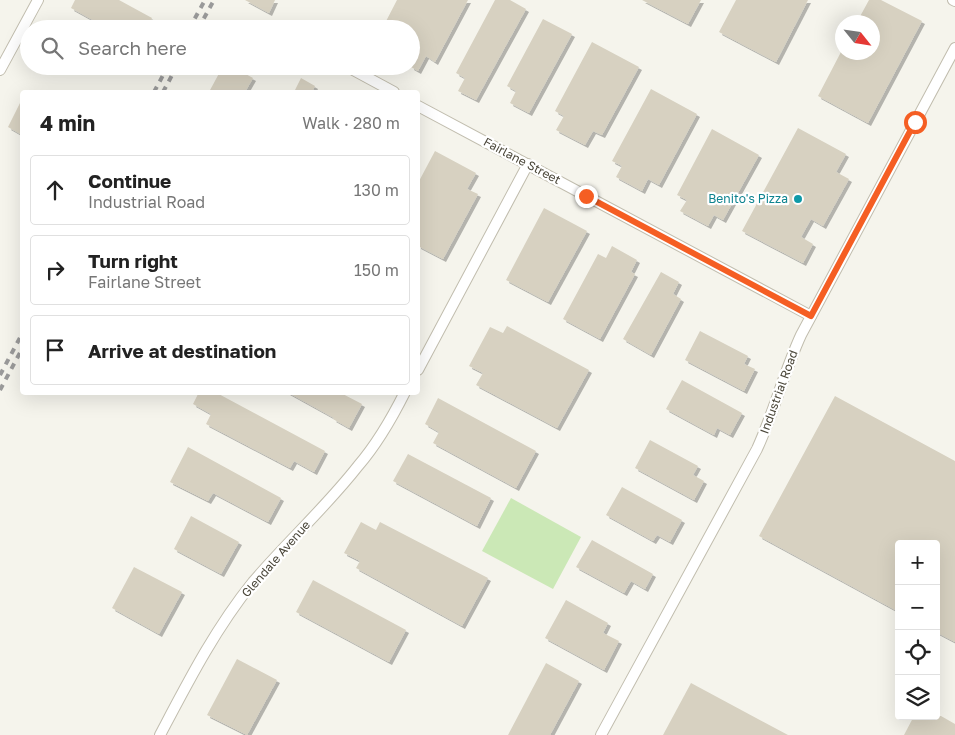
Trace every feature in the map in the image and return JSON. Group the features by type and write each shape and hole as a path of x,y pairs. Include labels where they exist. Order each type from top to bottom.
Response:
{"street":[{"path":"27,20 38,0"},
{"path":"0,70 20,33"},
{"name":"Industrial Road","path":"601,735 757,449 774,410 795,347 955,48"},
{"path":"363,75 390,90"},
{"name":"Fairlane Street","path":"420,107 811,316"},
{"path":"420,366 528,164"},
{"name":"Glendale Avenue","path":"160,735 206,650 233,609 270,564 359,466 377,441 404,395"}],"green space":[{"path":"511,498 581,537 553,589 482,551"}],"building":[{"path":"75,0 119,0 152,18 151,20 93,20 71,8"},
{"path":"245,0 275,0 269,13"},
{"path":"397,0 468,0 435,62 426,56 420,67 420,20 387,20"},
{"path":"495,0 510,0 526,9 476,100 458,91 465,78 456,73"},
{"path":"642,0 701,0 688,24"},
{"path":"736,0 808,0 776,62 719,32"},
{"path":"869,0 881,0 922,21 868,123 818,96 837,60 880,60 880,15 861,15"},
{"path":"543,19 572,34 529,113 510,103 516,91 507,86"},
{"path":"592,42 639,67 602,135 593,131 585,145 556,130 564,116 555,111"},
{"path":"218,75 248,75 253,78 246,90 210,90"},
{"path":"301,78 315,86 313,90 295,90"},
{"path":"651,89 697,114 659,185 648,179 642,191 616,177 622,166 612,161"},
{"path":"20,103 20,134 8,127"},
{"name":"Benito's Pizza","path":"798,128 846,154 836,172 849,179 823,226 811,219 801,237 813,244 803,263 742,231"},
{"path":"712,129 759,155 723,220 714,215 708,226 680,211 687,200 677,195"},
{"path":"435,151 476,173 467,189 478,194 443,259 420,247 420,179"},
{"path":"544,208 587,231 548,302 506,280"},
{"path":"612,246 637,260 631,272 635,274 600,339 563,319 598,254 606,258"},
{"path":"661,272 679,282 673,294 681,299 651,355 623,339"},
{"path":"507,326 589,370 557,428 476,385 483,373 469,366 490,327 503,333"},
{"path":"700,331 748,356 744,364 755,369 744,391 685,360"},
{"path":"682,380 742,413 730,435 717,428 714,435 666,409"},
{"path":"198,395 221,395 325,451 314,472 294,461 290,468 206,424 211,414 193,404"},
{"path":"292,395 345,395 362,404 349,428"},
{"path":"835,396 955,461 955,642 940,634 940,540 895,540 895,610 759,536"},
{"path":"438,398 536,451 516,488 433,443 439,432 425,424"},
{"path":"650,440 698,466 693,475 704,481 694,500 635,468"},
{"path":"188,447 281,498 268,522 213,493 208,501 170,482"},
{"path":"408,454 491,498 477,526 393,481"},
{"path":"622,487 682,520 670,542 657,535 653,541 606,515"},
{"path":"191,516 239,542 221,574 174,549"},
{"path":"361,522 376,530 380,522 488,578 462,626 356,568 360,561 344,553"},
{"path":"592,540 653,574 645,589 631,581 624,593 576,567"},
{"path":"134,567 182,592 159,634 112,608"},
{"path":"313,580 406,630 389,662 296,612"},
{"path":"566,600 608,623 603,633 619,641 604,670 545,638"},
{"path":"237,659 277,680 247,735 207,715"},
{"path":"546,663 579,681 550,735 508,735"},
{"path":"691,683 788,735 663,735"},
{"path":"941,716 955,724 955,735 904,735 912,720 940,720"}],"railway":[{"path":"194,20 205,0"},
{"path":"203,20 214,0"},
{"path":"155,90 163,75"},
{"path":"164,90 172,75"},
{"path":"0,375 20,338"},
{"path":"0,390 20,353"}],"place":[{"name":"Benito's Pizza","path":"798,199"}],"route":[{"path":"586,196 811,316 915,122"}]}
